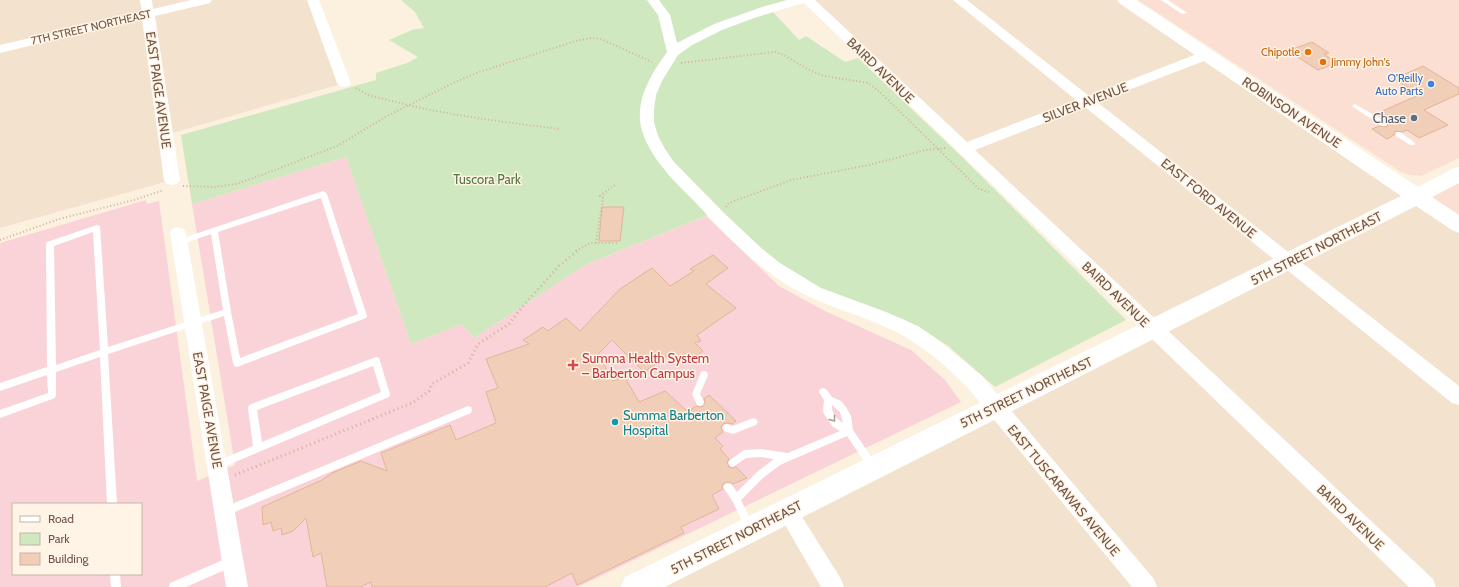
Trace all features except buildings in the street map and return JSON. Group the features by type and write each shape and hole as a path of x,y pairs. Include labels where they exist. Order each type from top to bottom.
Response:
{"main road":[{"name":"ROBINSON AVENUE","path":"1124,0 1459,226"},
{"name":"5TH STREET NORTHEAST","path":"635,587 1288,262 1459,174"}],"street":[{"name":"EAST PAIGE AVENUE","path":"146,0 173,185"},
{"name":"7TH STREET NORTHEAST","path":"0,49 206,0"},
{"path":"313,0 347,77"},
{"path":"653,0 664,16 673,52"},
{"name":"EAST TUSCARAWAS AVENUE","path":"800,0 733,20 695,37 673,52 656,77 648,96 646,110 652,141 669,166 768,263 803,287 834,301 902,327 937,348 975,382 995,408 1146,587"},
{"name":"BAIRD AVENUE","path":"808,0 1425,587"},
{"name":"EAST FORD AVENUE","path":"959,0 1459,397"},
{"name":"SILVER AVENUE","path":"962,147 1088,101 1207,55"},
{"name":"EAST PAIGE AVENUE","path":"179,237 192,323 219,473 237,587"},
{"path":"787,511 833,587"}],"lane":[{"path":"1164,0 1184,13"},
{"path":"1355,106 1384,124"},
{"path":"1398,134 1412,143"},
{"path":"179,237 214,230 323,194 363,316 237,363 226,312 214,230"},
{"path":"0,414 52,395 50,244 97,228 112,503"},
{"path":"1,386 226,312"},
{"path":"219,473 258,448 386,394 376,361 252,408 258,448"},
{"path":"700,402 696,394 704,375"},
{"path":"823,392 828,400 827,411 835,422 849,431 873,468"},
{"path":"828,400 839,404 847,417 849,431"},
{"path":"225,511 468,410"},
{"path":"727,428 733,430 753,422"},
{"path":"736,500 761,474 777,462 849,431"},
{"path":"733,463 744,454 761,453 789,457"},
{"path":"728,487 750,529"},
{"path":"174,587 233,561"},
{"path":"116,575 116,587"}],"path":[{"path":"0,240 59,219 134,200 173,185 215,187 236,184 337,146 408,105 479,72 580,40 593,38 601,39 662,67 694,61 775,52 784,55 807,69 824,76 860,81 873,86 979,189 991,192 1006,189"},
{"path":"347,77 358,91 408,105 482,120 560,129"},
{"path":"719,216 729,203 791,180 869,165 926,150 962,147"},
{"path":"596,243 603,198 600,196 614,185"},
{"path":"219,473 412,403 429,391 432,384 468,363 478,344 509,324 522,307 566,260 586,245 596,243 618,243"}],"shaded area":[{"path":"0,0 313,0 344,83 166,135 172,180 0,228"},
{"path":"808,0 1125,0 1459,225 1459,587 635,587 1153,329"},
{"path":"1138,0 1459,0 1459,158 1421,176 1401,172"},
{"name":"Summa Health System – Barberton Campus","path":"346,157 411,344 462,324 474,338 585,265 706,216 779,286 825,311 911,350 945,380 961,402 578,587 0,587 0,243 146,200 147,204 159,201 197,481 235,465 192,204"},
{"path":"1459,174 1459,225 1433,208 1431,189"}],"green space":[{"name":"Tuscora Park","path":"401,0 796,0 800,4 773,12 799,40 806,36 845,62 858,58 962,157 1126,320 995,387 947,345 903,319 882,314 809,286 772,258 720,210 585,265 474,338 462,324 411,344 346,157 192,204 181,135 376,80 376,73 407,63 418,57 389,40 412,30 424,28 415,12"}],"place":[{"name":"Chipotle","path":"1308,52"},
{"name":"Jimmy John's","path":"1323,62"},
{"name":"O'Reilly Auto Parts","path":"1431,84"},
{"name":"Chase","path":"1414,118"},
{"name":"Summa Health System – Barberton Campus","path":"573,365"},
{"name":"Summa Barberton Hospital","path":"615,422"}]}
